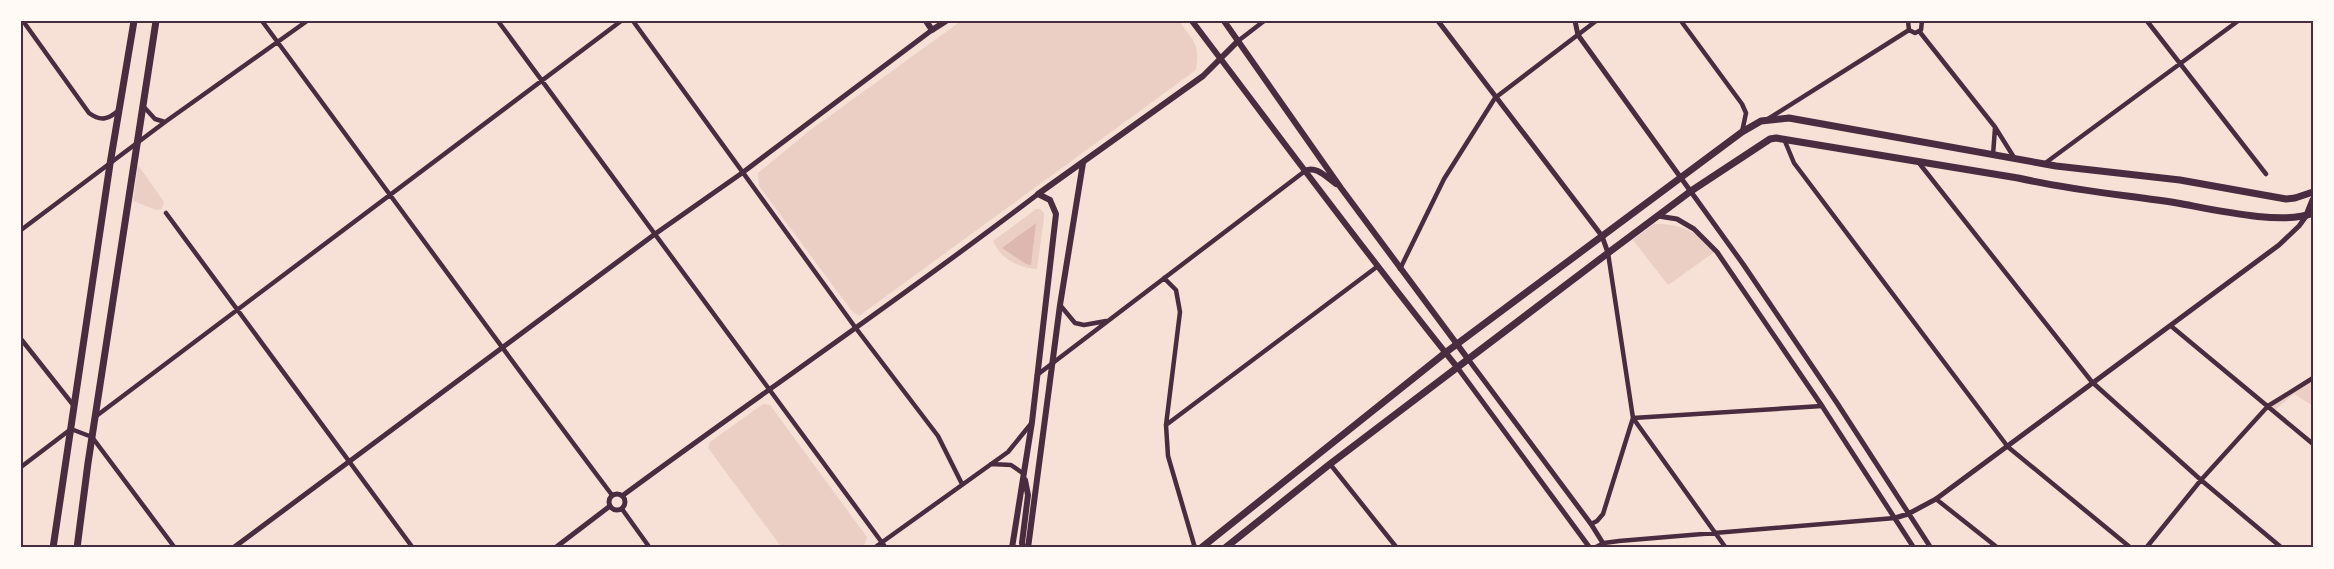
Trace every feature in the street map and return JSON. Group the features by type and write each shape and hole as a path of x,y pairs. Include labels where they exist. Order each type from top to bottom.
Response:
{"main road":[{"path":"53,548 110,164 134,21"},
{"path":"77,548 92,437 156,21"},
{"path":"926,21 932,30 946,21"},
{"path":"1192,21 1457,368"},
{"path":"1224,21 1341,188 1468,359"},
{"path":"1012,548 1032,422 1056,214 1050,200 1038,194 1203,76 1238,41"},
{"path":"1201,548 1456,344 1742,132 1766,120 1789,118 2044,164 2180,180 2286,199 2313,192"},
{"path":"1225,548 1330,464 1608,252 1762,142 1776,138 1784,139 1918,163 2018,178 2054,186 2211,209 2289,218 2311,215 2313,200"},
{"path":"1028,548 1060,305 1083,163"},
{"path":"1305,171 1315,170 1341,188"},
{"path":"1023,548 1028,494 1024,474"}],"street":[{"path":"23,21 89,113 95,118 106,119 120,109"},
{"path":"262,21 391,194 502,349 612,495"},
{"path":"21,230 165,122 307,21"},
{"path":"498,21 886,548"},
{"path":"95,417 621,21"},
{"path":"633,21 855,327 938,436 962,484"},
{"path":"1238,41 1264,21"},
{"path":"1438,21 1602,236 1608,252 1634,418 1726,548"},
{"path":"1575,21 1578,35 1682,177 1837,403 1930,548"},
{"path":"1400,269 1444,179 1495,98 1596,21"},
{"path":"1681,21 1742,104 1746,113 1742,132"},
{"path":"1908,21 1909,30"},
{"path":"1919,32 1922,27 1922,21"},
{"path":"2147,21 2266,174"},
{"path":"2044,164 2238,21"},
{"path":"233,548 655,234 742,173 932,30"},
{"path":"1909,30 1915,33 1919,32"},
{"path":"1766,120 1909,30"},
{"path":"1919,32 1995,127 2015,158"},
{"path":"144,106 156,119 165,122"},
{"path":"1993,155 1995,127"},
{"path":"1784,139 1794,163 2008,447 2131,548"},
{"path":"1918,163 2092,382 2282,548"},
{"path":"1037,375 1305,171"},
{"path":"622,496 855,327 898,299 1038,194"},
{"path":"166,214 413,548"},
{"path":"1457,368 1592,548 1605,545 1716,534 1895,518 1908,514 1936,500 2092,382 2171,326 2279,245 2311,215"},
{"path":"1658,216 1677,219 1694,229 1717,252 1822,406 1914,548"},
{"path":"1166,425 1378,266"},
{"path":"1164,278 1176,290 1180,312 1166,425 1168,456 1195,548"},
{"path":"1060,305 1075,323 1084,324 1107,320"},
{"path":"2171,326 2313,444"},
{"path":"21,339 74,406"},
{"path":"1468,359 1605,545"},
{"path":"2146,548 2202,480 2268,406 2312,379"},
{"path":"1634,418 1822,406"},
{"path":"1591,524 1597,521 1603,514 1634,418"},
{"path":"874,548 1008,452 1032,422"},
{"path":"21,467 71,429 92,437 174,548"},
{"path":"990,464 1011,465 1024,474"},
{"path":"1330,464 1397,548"},
{"path":"612,495 622,496 625,502 622,508 614,510 610,506 609,499 612,495"},
{"path":"1936,500 1998,548"},
{"path":"556,548 610,506"},
{"path":"622,508 650,548"}],"shaded area":[{"path":"961,21 1179,21 1195,43 1197,54 1196,70 859,316 851,310 759,186 758,173 809,131"},
{"path":"138,165 164,202 162,209 156,210 133,201"},
{"path":"1036,209 1040,209 1044,213 1037,269 1024,267 1005,258 993,241"},
{"path":"1036,223 1031,265 1026,264 1002,248"},
{"path":"1654,224 1673,225 1688,230 1716,251 1668,285 1633,240"},
{"path":"2313,380 2313,406 2294,394 2275,410 2269,405"},
{"path":"763,404 770,405 867,537 865,544 859,548 782,548 708,448 710,442"}]}
